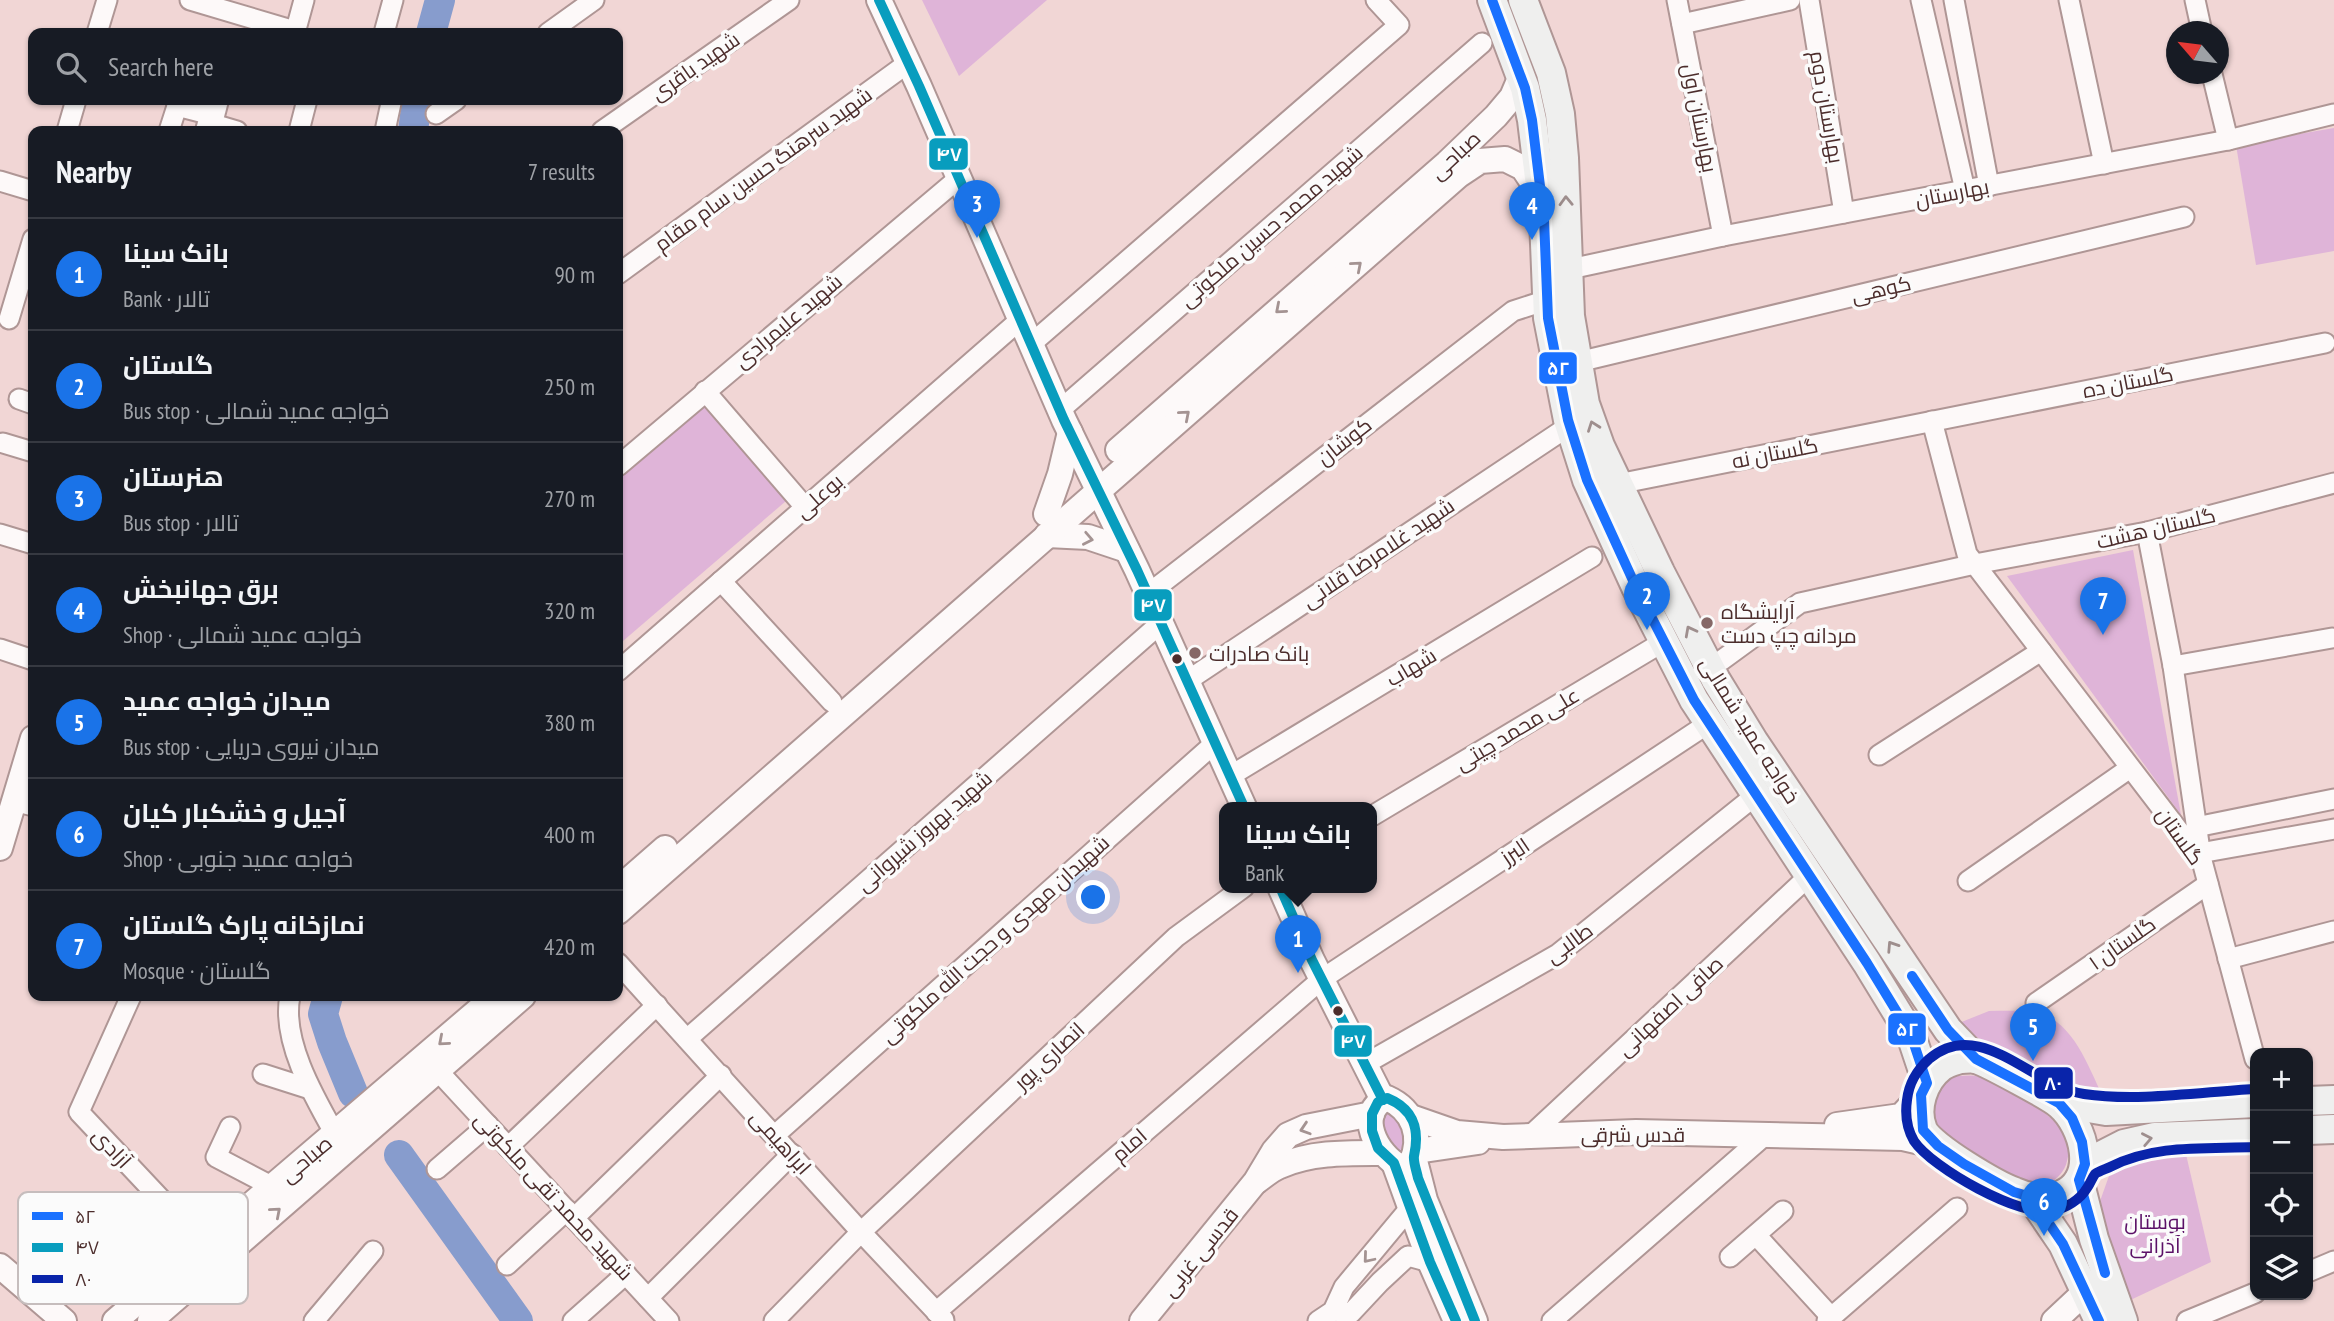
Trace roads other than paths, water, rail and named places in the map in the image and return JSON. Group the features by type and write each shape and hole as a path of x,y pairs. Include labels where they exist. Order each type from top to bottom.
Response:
{"main road":[{"name":"خواجه عمید شمالی","path":"1492,0 1521,76 1532,120 1544,219 1550,331 1569,426 1606,478 1716,680 1754,742 1958,1042 1976,1059"},
{"name":"خواجه عمید شمالی","path":"1523,0 1551,73 1560,114 1570,269 1570,316 1585,404 1606,478 1663,642 1694,700 1867,963 1911,1035 1924,1089"},
{"path":"1911,1035 1927,1039 1934,1036 1942,1019"},
{"path":"2250,1103 2106,1111 2059,1103 1976,1059 1960,1059 1940,1067 1924,1089 1923,1130 1938,1146 2014,1192 2031,1197 2050,1198 2064,1194 2082,1172 2110,1150 2124,1144 2155,1136 2250,1133"},
{"path":"2313,1101 2334,1100"},
{"path":"2059,1103 2072,1118 2082,1142 2082,1172 2094,1239 2123,1321"},
{"path":"2106,1111 2100,1117 2096,1130 2101,1143 2110,1150"},
{"path":"2313,1130 2334,1129"},
{"path":"2031,1197 2063,1244 2099,1321"},
{"path":"2063,1244 2067,1231 2079,1226 2085,1228 2094,1239"}],"street":[{"path":"99,28 107,0"},
{"path":"190,0 228,6 285,28"},
{"path":"296,28 304,0"},
{"path":"385,28 393,0"},
{"path":"555,28 594,0"},
{"name":"شهید باقری","path":"609,126 789,0"},
{"path":"879,0 1065,421 1148,594 1242,802"},
{"path":"1031,344 1399,25 1376,0"},
{"name":"بهارستان اول","path":"1677,0 1723,236"},
{"path":"1682,24 1790,0"},
{"name":"بهارستان دوم","path":"1809,0 1844,213"},
{"path":"1921,0 1965,190"},
{"path":"1954,0 1989,186"},
{"path":"2069,0 2104,164"},
{"path":"2195,0 2200,21"},
{"name":"شهید محمد حسین ملکوتی","path":"1065,421 1482,43"},
{"name":"شهید سرهنگ حسین سام مقام","path":"623,270 908,63"},
{"name":"صباحی","path":"623,907 1046,525 1410,207 1513,97 1521,76"},
{"path":"2214,84 2228,140"},
{"path":"68,126 74,105"},
{"path":"171,126 177,105"},
{"path":"183,105 228,126"},
{"path":"300,126 306,105"},
{"path":"386,126 391,105"},
{"path":"436,114 449,105"},
{"name":"بهارستان","path":"1570,269 1723,236 2228,140 2334,114"},
{"name":"صباحی","path":"1410,207 1480,161 1505,159 1523,168 1531,180 1544,219"},
{"name":"شهید علیمرادی","path":"623,462 959,178"},
{"path":"0,181 28,189"},
{"name":"کوهی","path":"1578,362 2184,217"},
{"path":"9,319 28,256"},
{"name":"کوشان","path":"1148,594 1513,311 1547,300"},
{"name":"بوعلی","path":"623,660 721,581 1020,320"},
{"name":"گلستان ده","path":"1932,421 2325,343"},
{"path":"705,391 806,507"},
{"path":"1065,421 1060,474 1046,525 1127,550"},
{"name":"گلستان نه","path":"1606,478 1932,421"},
{"name":"گلستان","path":"1932,421 1967,554 2201,857 2252,1048"},
{"name":"شهید غلامرضا قلانی","path":"1187,681 1569,426"},
{"path":"3,443 28,450"},
{"name":"گلستان هشت","path":"1721,660 1800,603 1975,564 2147,532 2334,483"},
{"name":"صباحی","path":"623,885 832,702 1046,525"},
{"path":"2147,532 2173,666 2201,857 2334,829"},
{"path":"0,534 28,542"},
{"name":"شهاب","path":"1230,776 1592,557"},
{"path":"721,581 832,702"},
{"name":"شهید بهروز شیروانی","path":"687,1039 1161,624"},
{"path":"2173,666 2332,638"},
{"name":"علی محمد چیتی","path":"1377,812 1663,642"},
{"path":"0,649 28,658"},
{"path":"1879,755 2042,651"},
{"name":"البرز","path":"1322,979 1709,723"},
{"name":"شهیدان مهدی و حجت الله ملکوتی","path":"775,1135 1215,743"},
{"path":"0,848 14,811 28,757"},
{"path":"1968,881 2130,768"},
{"name":"طالبی","path":"1365,1064 1559,954 1756,795"},
{"path":"2196,827 2334,799"},
{"name":"صافی اصفهانی","path":"1530,1136 1810,876"},
{"name":"گلستان ۱","path":"2036,1003 2208,884"},
{"name":"انصاری پور","path":"774,1321 861,1233 1176,937 1236,893"},
{"path":"1283,893 1365,1064 1377,1107 1372,1131 1378,1148 1402,1156 1425,1200 1475,1321"},
{"path":"2228,959 2334,931"},
{"name":"ابراهیمی","path":"623,968 861,1233 940,1316"},
{"name":"امام","path":"940,1316 1322,979"},
{"name":"آزادی","path":"129,1001 79,1112 154,1192"},
{"path":"289,1001 292,1037 310,1089 335,1134"},
{"name":"صباحی","path":"248,1208 489,1001"},
{"name":"صباحی","path":"248,1236 517,1001"},
{"path":"508,1147 657,1005"},
{"name":"شهید محمد تقی ملکوتی","path":"438,1071 669,1321"},
{"path":"263,1074 310,1089"},
{"path":"507,1265 570,1214 721,1075"},
{"name":"قدس شرقی","path":"1764,1136 1901,1116 1924,1089"},
{"path":"1377,1107 1387,1098 1399,1103 1411,1117 1417,1134 1402,1156 1409,1209 1456,1321"},
{"name":"قدسی غربی","path":"1142,1321 1256,1181 1274,1151 1288,1135 1306,1126 1377,1107"},
{"name":"قدس شرقی","path":"1411,1117 1457,1133 1503,1137 1636,1132 1903,1138 1938,1146"},
{"path":"437,1169 488,1125"},
{"path":"230,1127 216,1157 273,1187"},
{"path":"1552,1321 1764,1136"},
{"name":"قدس شرقی","path":"1402,1156 1503,1137"},
{"name":"قدسی غربی","path":"1256,1181 1279,1166 1309,1157 1346,1153 1402,1156"},
{"path":"648,1298 792,1154"},
{"path":"1756,1235 1829,1319 1958,1208"},
{"path":"1325,1316 1344,1287 1409,1209"},
{"path":"1730,1257 1783,1211"},
{"path":"314,1321 373,1251"},
{"path":"1325,1316 1351,1313 1408,1256 1430,1262"},
{"path":"2313,1270 2334,1261"},
{"path":"0,1266 18,1281"},
{"path":"573,1321 626,1274"},
{"path":"2054,1321 2085,1292"},
{"path":"2187,1321 2250,1295"},
{"path":"44,1304 64,1321"},
{"name":"صباحی","path":"115,1321 135,1304"},
{"name":"صباحی","path":"150,1321 170,1304"}],"waterway":[{"path":"432,28 440,0"},
{"path":"414,126 416,105"},
{"path":"327,1001 323,1014 353,1093"},
{"path":"399,1155 518,1321"}],"place":[{"name":"هنرستان","path":"977,238"},
{"name":"برق جهانبخش","path":"1532,240"},
{"name":"آرایشگاه مردانه چپ دست","path":"1707,623"},
{"name":"گلستان","path":"1647,630"},
{"name":"نمازخانه پارک گلستان","path":"2103,635"},
{"name":"بانک صادرات","path":"1195,653"},
{"name":"بانک سینا","path":"1298,973"},
{"name":"میدان خواجه عمید","path":"2033,1061"},
{"name":"آجیل و خشکبار کیان","path":"2044,1236"}],"park label":[{"name":"بوستان آذرانی","path":"2155,1233"}]}
